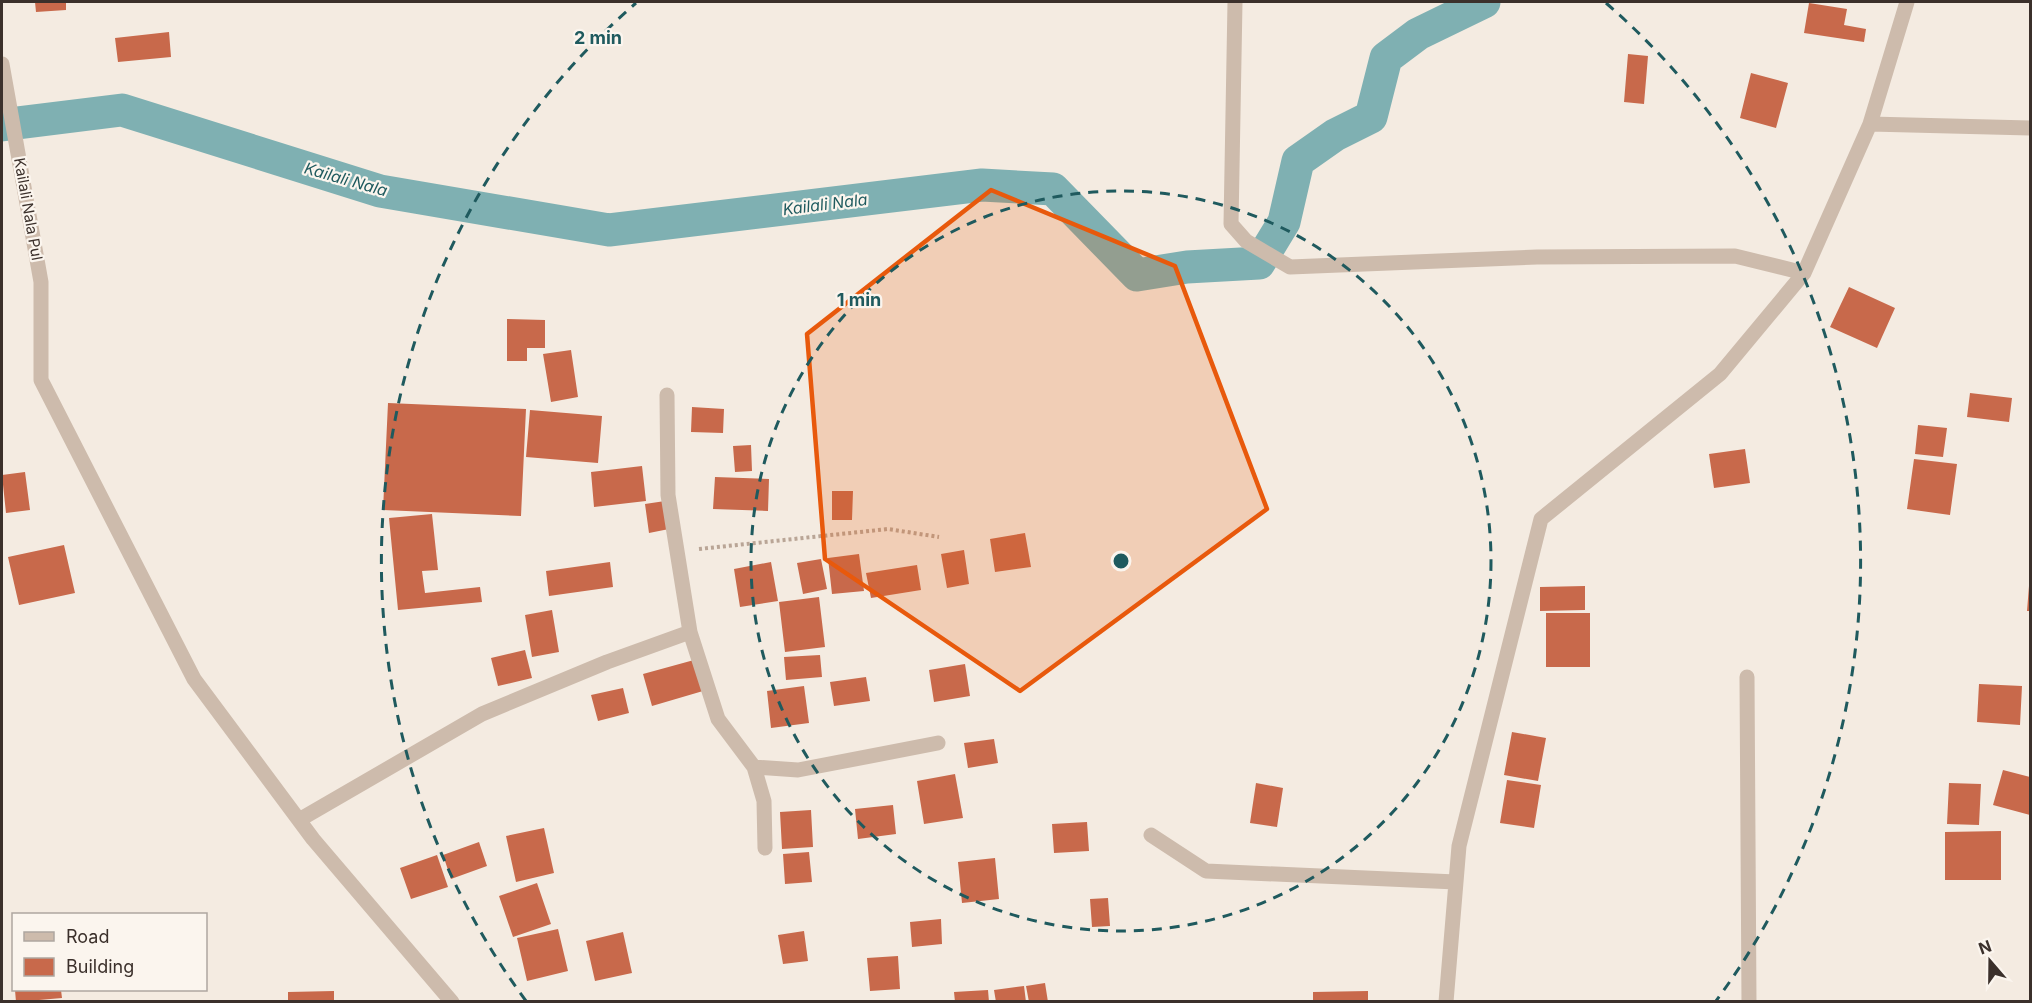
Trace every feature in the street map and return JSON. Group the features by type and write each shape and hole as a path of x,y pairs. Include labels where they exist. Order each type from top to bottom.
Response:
{"street":[{"path":"1235,2 1231,224 1246,240 1290,267 1537,257 1735,256 1804,273"},
{"path":"1446,1002 1459,846 1541,519 1720,374 1804,273 1870,124 1907,2"},
{"name":"Kailali Nala Pul","path":"2,64 41,282 40,380 194,679 299,820 452,1002"},
{"path":"1870,124 2031,128"},
{"path":"667,395 668,495 690,632 718,719 754,768 764,801 765,848"},
{"path":"299,820 482,714 607,662 690,632"},
{"path":"1747,676 1749,1002"},
{"path":"754,768 798,770 938,743"},
{"path":"1151,835 1206,871 1456,882"}],"path":[{"path":"678,551 888,529 939,537"}],"highlighted area":[{"path":"991,190 1175,266 1267,509 1020,691 825,559 807,334"}],"building":[{"path":"35,2 66,2 66,10 36,12"},
{"path":"1809,3 1847,9 1844,25 1866,29 1864,42 1804,33"},
{"path":"169,32 171,57 118,62 115,38"},
{"path":"1628,54 1648,56 1644,104 1624,102"},
{"path":"1751,73 1788,83 1776,128 1740,118"},
{"path":"1849,287 1895,308 1877,348 1830,327"},
{"path":"507,319 545,320 545,348 527,348 527,361 507,361"},
{"path":"571,350 578,397 551,402 543,354"},
{"path":"1970,393 2012,398 2009,422 1967,417"},
{"path":"388,403 526,409 521,516 383,510"},
{"path":"692,407 724,409 723,433 691,432"},
{"path":"530,410 602,416 598,463 526,457"},
{"path":"1918,425 1947,428 1943,457 1915,454"},
{"path":"751,445 752,471 735,472 733,446"},
{"path":"1745,449 1750,483 1714,488 1709,454"},
{"path":"1914,459 1957,464 1950,515 1907,509"},
{"path":"642,466 646,501 594,507 591,472"},
{"path":"25,472 30,510 6,513 2,475"},
{"path":"715,477 769,479 768,511 713,509"},
{"path":"832,491 853,491 852,520 832,520"},
{"path":"665,501 669,529 649,533 645,504"},
{"path":"432,514 438,570 422,571 425,593 480,587 482,602 398,610 389,518"},
{"path":"1025,533 1031,567 995,572 990,539"},
{"path":"64,545 75,593 19,605 8,557"},
{"path":"964,550 969,584 947,588 941,554"},
{"path":"859,554 864,591 832,594 828,558"},
{"path":"821,559 827,589 803,594 797,563"},
{"path":"610,562 613,587 549,596 546,571"},
{"path":"771,562 778,601 740,607 734,569"},
{"path":"917,565 921,590 871,598 866,573"},
{"path":"1585,586 1585,610 1540,611 1540,587"},
{"path":"2029,586 2030,611 2027,611"},
{"path":"819,597 825,647 785,652 779,602"},
{"path":"552,610 559,652 532,657 525,615"},
{"path":"1546,613 1590,613 1590,667 1546,667"},
{"path":"525,650 532,678 498,686 491,658"},
{"path":"820,655 822,677 786,680 784,657"},
{"path":"694,660 703,691 652,706 643,674"},
{"path":"965,664 970,696 934,702 929,670"},
{"path":"866,677 870,701 834,706 830,682"},
{"path":"1979,684 2022,686 2020,725 1977,722"},
{"path":"804,686 809,723 771,728 767,691"},
{"path":"623,688 629,713 598,721 591,695"},
{"path":"1512,732 1546,738 1538,781 1504,775"},
{"path":"994,739 998,763 968,768 964,743"},
{"path":"2003,770 2030,777 2030,815 1993,805"},
{"path":"955,774 963,818 924,824 917,781"},
{"path":"1507,780 1541,785 1534,828 1500,823"},
{"path":"1256,783 1283,788 1277,827 1250,823"},
{"path":"1949,783 1981,784 1979,825 1947,824"},
{"path":"893,805 896,834 858,839 855,809"},
{"path":"811,810 813,847 782,849 780,812"},
{"path":"1087,822 1089,851 1054,853 1052,824"},
{"path":"544,828 554,873 516,882 506,836"},
{"path":"2001,831 2001,880 1945,880 1945,832"},
{"path":"479,842 487,866 451,879 443,855"},
{"path":"809,852 812,882 785,884 783,854"},
{"path":"437,855 448,887 411,899 400,868"},
{"path":"995,858 999,899 962,903 958,862"},
{"path":"537,883 551,924 513,937 499,896"},
{"path":"1108,898 1110,926 1092,927 1090,899"},
{"path":"941,919 942,944 912,947 910,922"},
{"path":"558,929 568,971 527,981 517,938"},
{"path":"804,931 808,961 783,964 778,935"},
{"path":"623,932 632,973 595,981 586,941"},
{"path":"898,956 900,989 870,991 867,958"},
{"path":"1045,983 1048,1002 1029,1002 1026,986"},
{"path":"1024,986 1026,1002 996,1002 994,990"},
{"path":"988,990 989,1002 955,1002 954,992"},
{"path":"15,991 61,991 62,998 16,1002"},
{"path":"334,991 334,1002 288,1002 288,992"},
{"path":"1368,991 1368,1002 1313,1002 1313,992"}],"waterway":[{"name":"Kailali Nala","path":"2,125 122,110 380,191 609,230 982,185 1053,189 1137,275 1187,267 1259,263 1284,222 1298,161 1335,135 1371,117 1386,58 1418,34 1484,2"}]}
